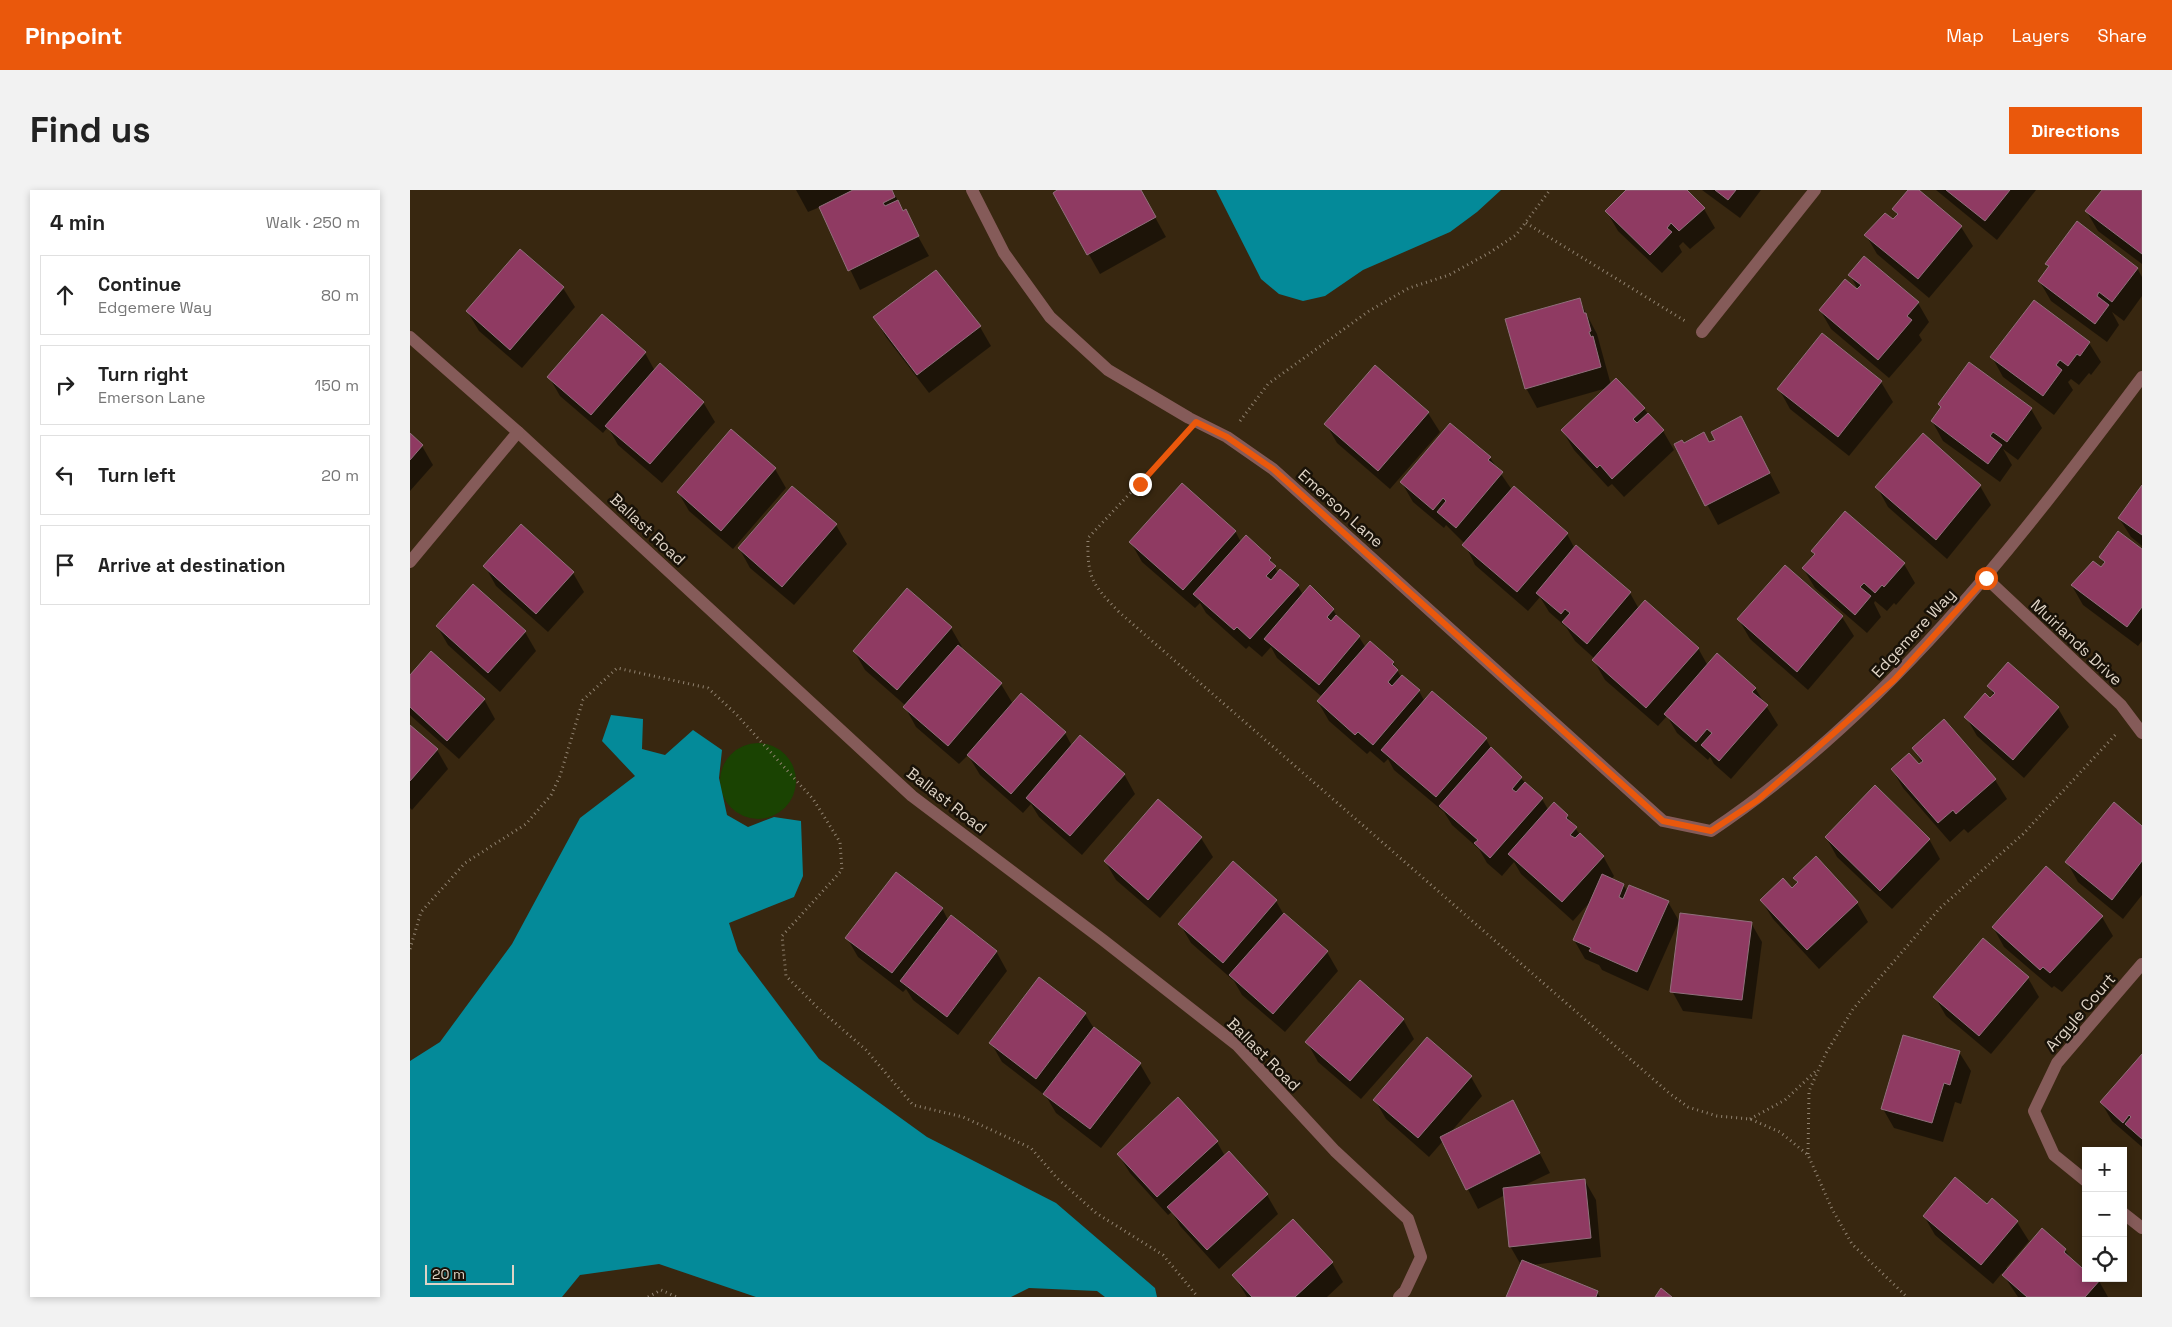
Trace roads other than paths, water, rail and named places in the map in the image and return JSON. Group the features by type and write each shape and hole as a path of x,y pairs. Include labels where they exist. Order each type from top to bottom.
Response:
{"street":[{"name":"Emerson Lane","path":"972,190 1004,253 1050,317 1108,370 1196,422 1227,437 1273,469 1663,821 1711,831"},
{"path":"1702,332 1815,190"},
{"name":"Ballast Road","path":"410,337 518,432 912,796 1103,940 1237,1045 1335,1151 1408,1219 1421,1257 1405,1291 1398,1297"},
{"name":"Edgemere Way","path":"1711,831 1758,800 1894,680 1986,578 2044,508 2142,377"},
{"path":"410,562 518,432"},
{"name":"Muirlands Drive","path":"1986,578 2120,705 2142,733"},
{"name":"Argyle Court","path":"2082,1178 2054,1155 2034,1111 2057,1063 2142,964"},
{"path":"2127,1216 2142,1228"}],"water":[{"path":"1216,190 1501,190 1477,212 1450,232 1363,270 1325,296 1303,301 1279,294 1261,279"},
{"path":"611,715 643,719 642,749 665,755 693,730 722,750 719,778 727,815 748,827 774,817 801,821 803,876 794,897 729,923 738,951 819,1059 927,1137 1056,1203 1155,1288 1157,1297 1105,1297 1097,1291 1029,1288 1011,1297 756,1297 659,1264 580,1275 562,1297 410,1297 410,1061 440,1042 512,944 580,818 635,776 602,741"}]}
